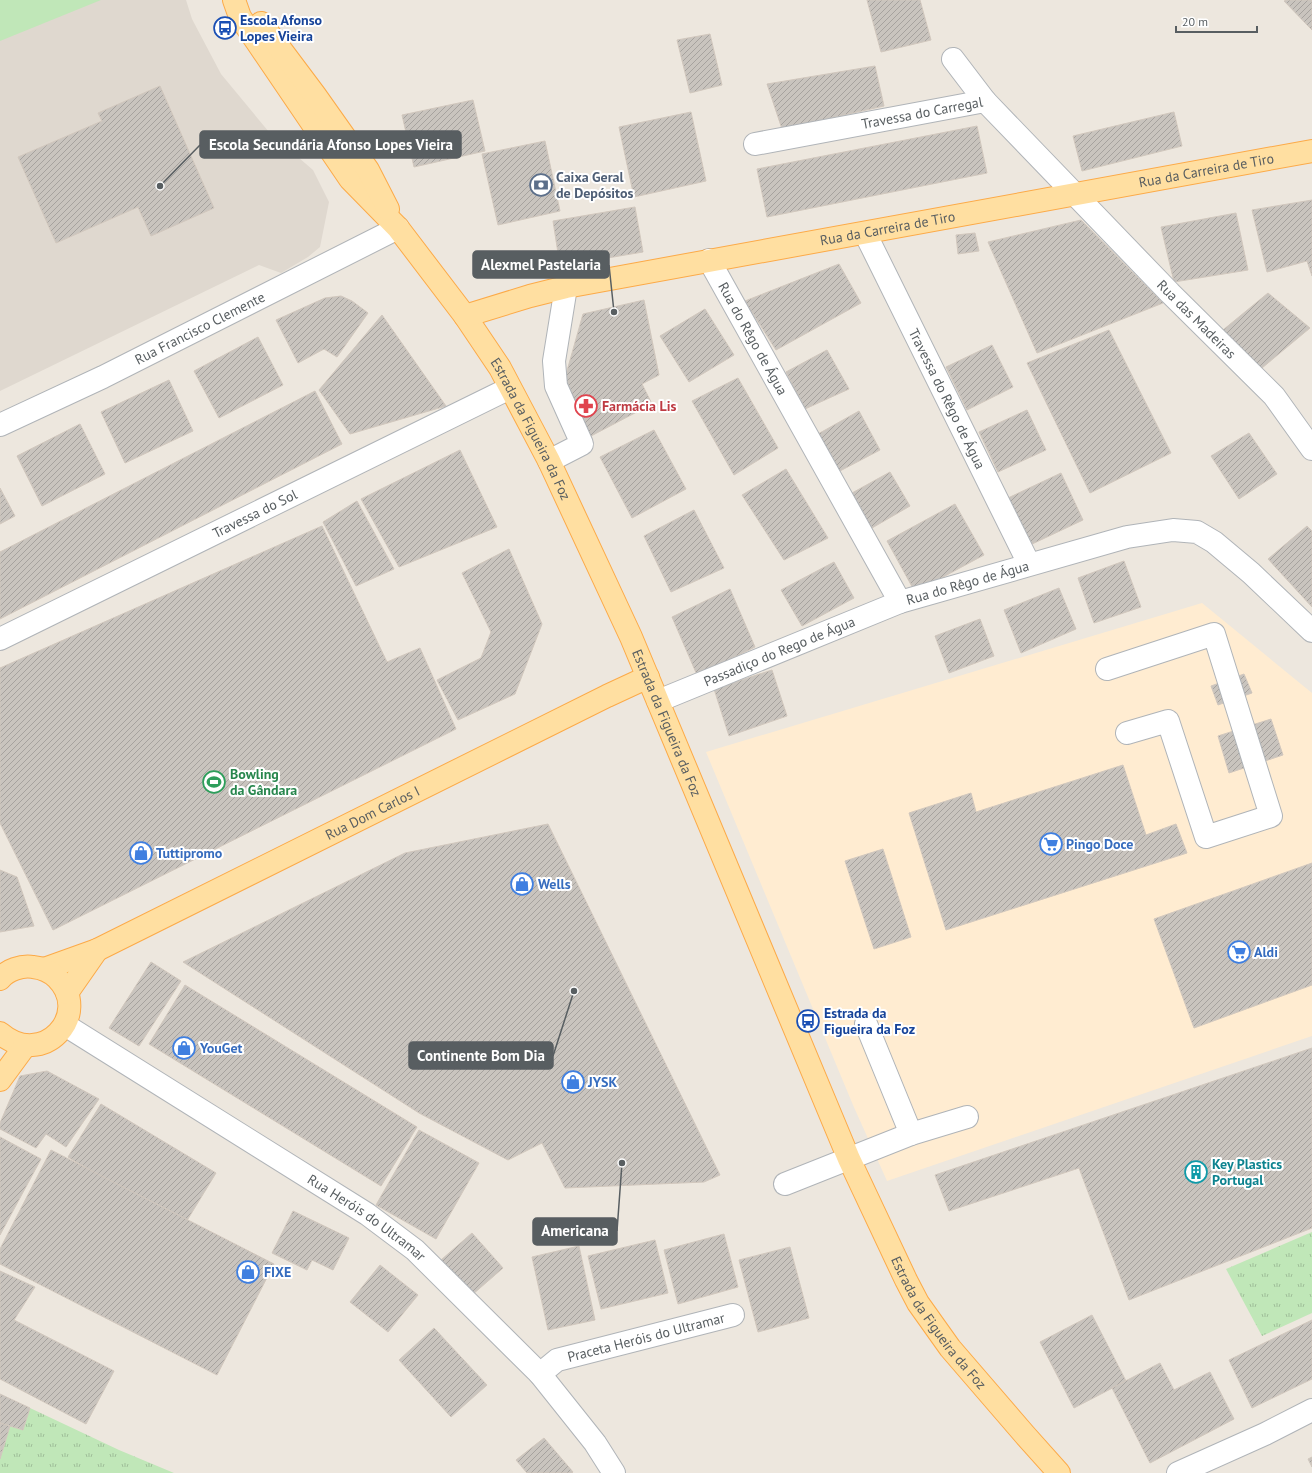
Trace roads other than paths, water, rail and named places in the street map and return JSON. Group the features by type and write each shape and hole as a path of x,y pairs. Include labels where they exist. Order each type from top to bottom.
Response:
{"main road":[{"path":"234,0 240,17 350,179 398,228"},
{"path":"241,0 315,94 368,170 398,228"},
{"name":"Rua da Carreira de Tiro","path":"465,316 530,296 566,288 710,260 1312,151"},
{"name":"Estrada da Figueira da Foz","path":"398,228 465,316 500,368 550,461 631,637 849,1159 918,1304 950,1348 1059,1473"},
{"name":"Rua Dom Carlos I","path":"44,969 97,950 600,699 648,677"},
{"name":"Rua Dom Carlos I","path":"67,993 97,950"},
{"path":"0,979 11,971 21,967 32,966 44,969 54,974 62,983 67,993 69,1004 68,1015 64,1026 48,1042 25,1046 7,1039 0,1033"},
{"path":"0,1080 25,1046"}],"street":[{"path":"953,59 985,101"},
{"name":"Travessa do Carregal","path":"755,144 985,101 1075,195"},
{"name":"Rua das Madeiras","path":"1075,195 1170,293 1274,396 1312,449"},
{"name":"Rua Francisco Clemente","path":"0,425 103,377 398,228"},
{"name":"Travessa do Rêgo de Água","path":"865,233 1029,564"},
{"name":"Rua do Rêgo de Água","path":"710,260 900,602 1127,537 1173,530 1197,532 1214,542 1251,573 1312,631"},
{"path":"550,461 582,444 556,386 554,361 566,288"},
{"name":"Travessa do Sol","path":"0,639 510,388"},
{"name":"Passadiço do Rego de Água","path":"658,701 900,602"},
{"path":"1106,669 1214,634 1272,816 1206,837 1168,721 1127,733"},
{"path":"0,961 21,967"},
{"path":"866,1024 911,1134"},
{"name":"Rua Heróis do Ultramar","path":"64,1026 367,1214 415,1250 540,1374 595,1444 614,1473"},
{"path":"785,1184 911,1134 967,1117"},
{"name":"Praceta Heróis do Ultramar","path":"540,1374 557,1360 733,1315"},
{"path":"1178,1473 1265,1434 1312,1410"}],"place":[{"name":"Escola Afonso Lopes Vieira","path":"225,28"},
{"name":"Caixa Geral de Depósitos","path":"541,185"},
{"name":"Escola Secundária Afonso Lopes Vieira","path":"160,186"},
{"name":"Alexmel Pastelaria","path":"614,312"},
{"name":"Farmácia Lis","path":"586,406"},
{"name":"Bowling da Gândara","path":"214,782"},
{"name":"Pingo Doce","path":"1051,844"},
{"name":"Tuttipromo","path":"141,853"},
{"name":"Wells","path":"522,884"},
{"name":"Aldi","path":"1239,952"},
{"name":"Continente Bom Dia","path":"574,991"},
{"name":"Estrada da Figueira da Foz","path":"808,1021"},
{"name":"YouGet","path":"184,1048"},
{"name":"JYSK","path":"573,1082"},
{"name":"Americana","path":"622,1163"},
{"name":"Key Plastics Portugal","path":"1196,1172"},
{"name":"FIXE","path":"248,1272"}]}
